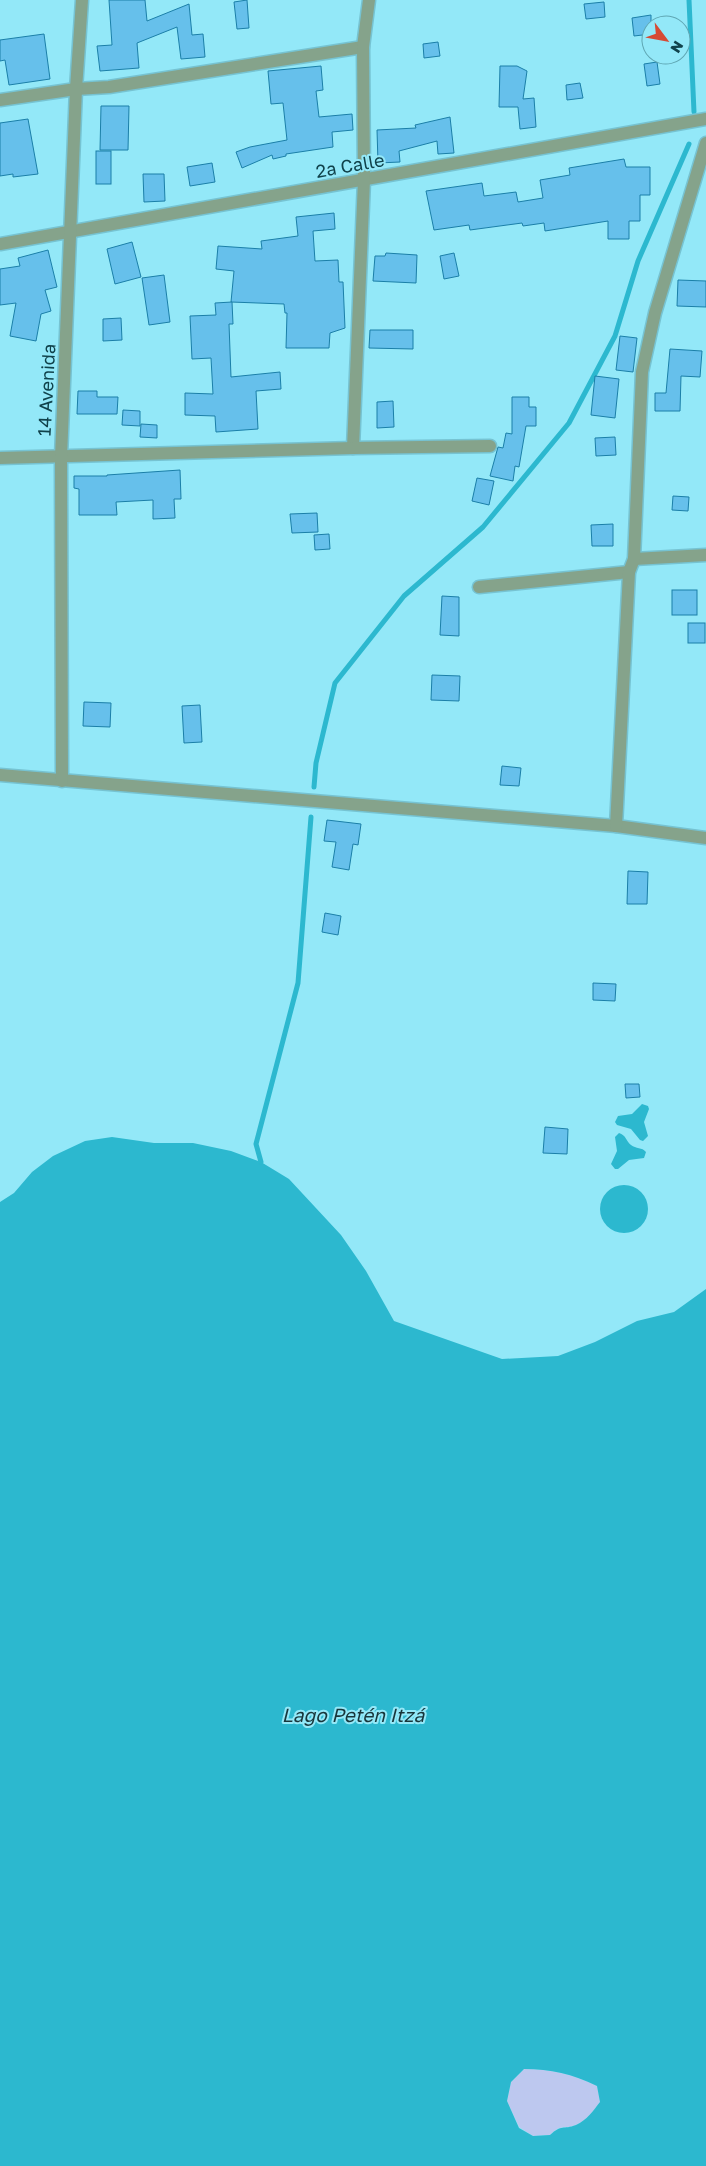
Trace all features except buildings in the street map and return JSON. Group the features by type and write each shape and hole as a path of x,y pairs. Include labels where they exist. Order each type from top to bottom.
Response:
{"street":[{"name":"14 Avenida","path":"62,781 61,457 76,89 82,0"},
{"path":"353,448 364,180 363,47 369,0"},
{"path":"0,100 76,89 109,87 363,47"},
{"name":"2a Calle","path":"0,244 706,119"},
{"path":"616,826 629,572 634,559 642,372 655,313 706,143"},
{"path":"0,458 490,446"},
{"path":"634,559 706,555"},
{"path":"479,586 629,572"},
{"path":"0,775 616,826 706,838"}],"shaded area":[{"path":"524,2069 552,2071 588,2082 597,2086 600,2102 587,2118 580,2123 560,2128 550,2135 533,2136 519,2127 507,2101 511,2082"}],"water":[{"path":"642,1104 648,1106 649,1109 644,1122 648,1136 643,1141 631,1129 617,1125 615,1122 618,1116 632,1114"},
{"path":"619,1133 631,1145 646,1152 644,1158 629,1160 618,1169 615,1169 611,1164 617,1151 615,1137"},
{"name":"Lago Petén Itzá","path":"112,1137 154,1143 193,1143 231,1151 261,1162 289,1179 341,1235 366,1271 394,1321 502,1359 558,1356 595,1342 637,1321 674,1312 706,1289 706,2166 0,2166 0,1202 14,1193 32,1172 53,1156 85,1141","holes":["524,2069 561,2073 597,2086 600,2102 587,2118 580,2123 560,2128 550,2135 533,2136 519,2128 507,2101 511,2082"]},
{"path":"619,1185 629,1185 641,1192 648,1204 648,1214 641,1226 629,1233 619,1233 611,1229 604,1222 600,1214 600,1204 604,1196 611,1189"}],"waterway":[{"path":"689,0 694,112"},
{"path":"314,787 316,763 335,683 404,596 483,527 569,423 615,336 638,261 689,144"},
{"path":"261,1162 256,1144 298,983 311,817"}]}
